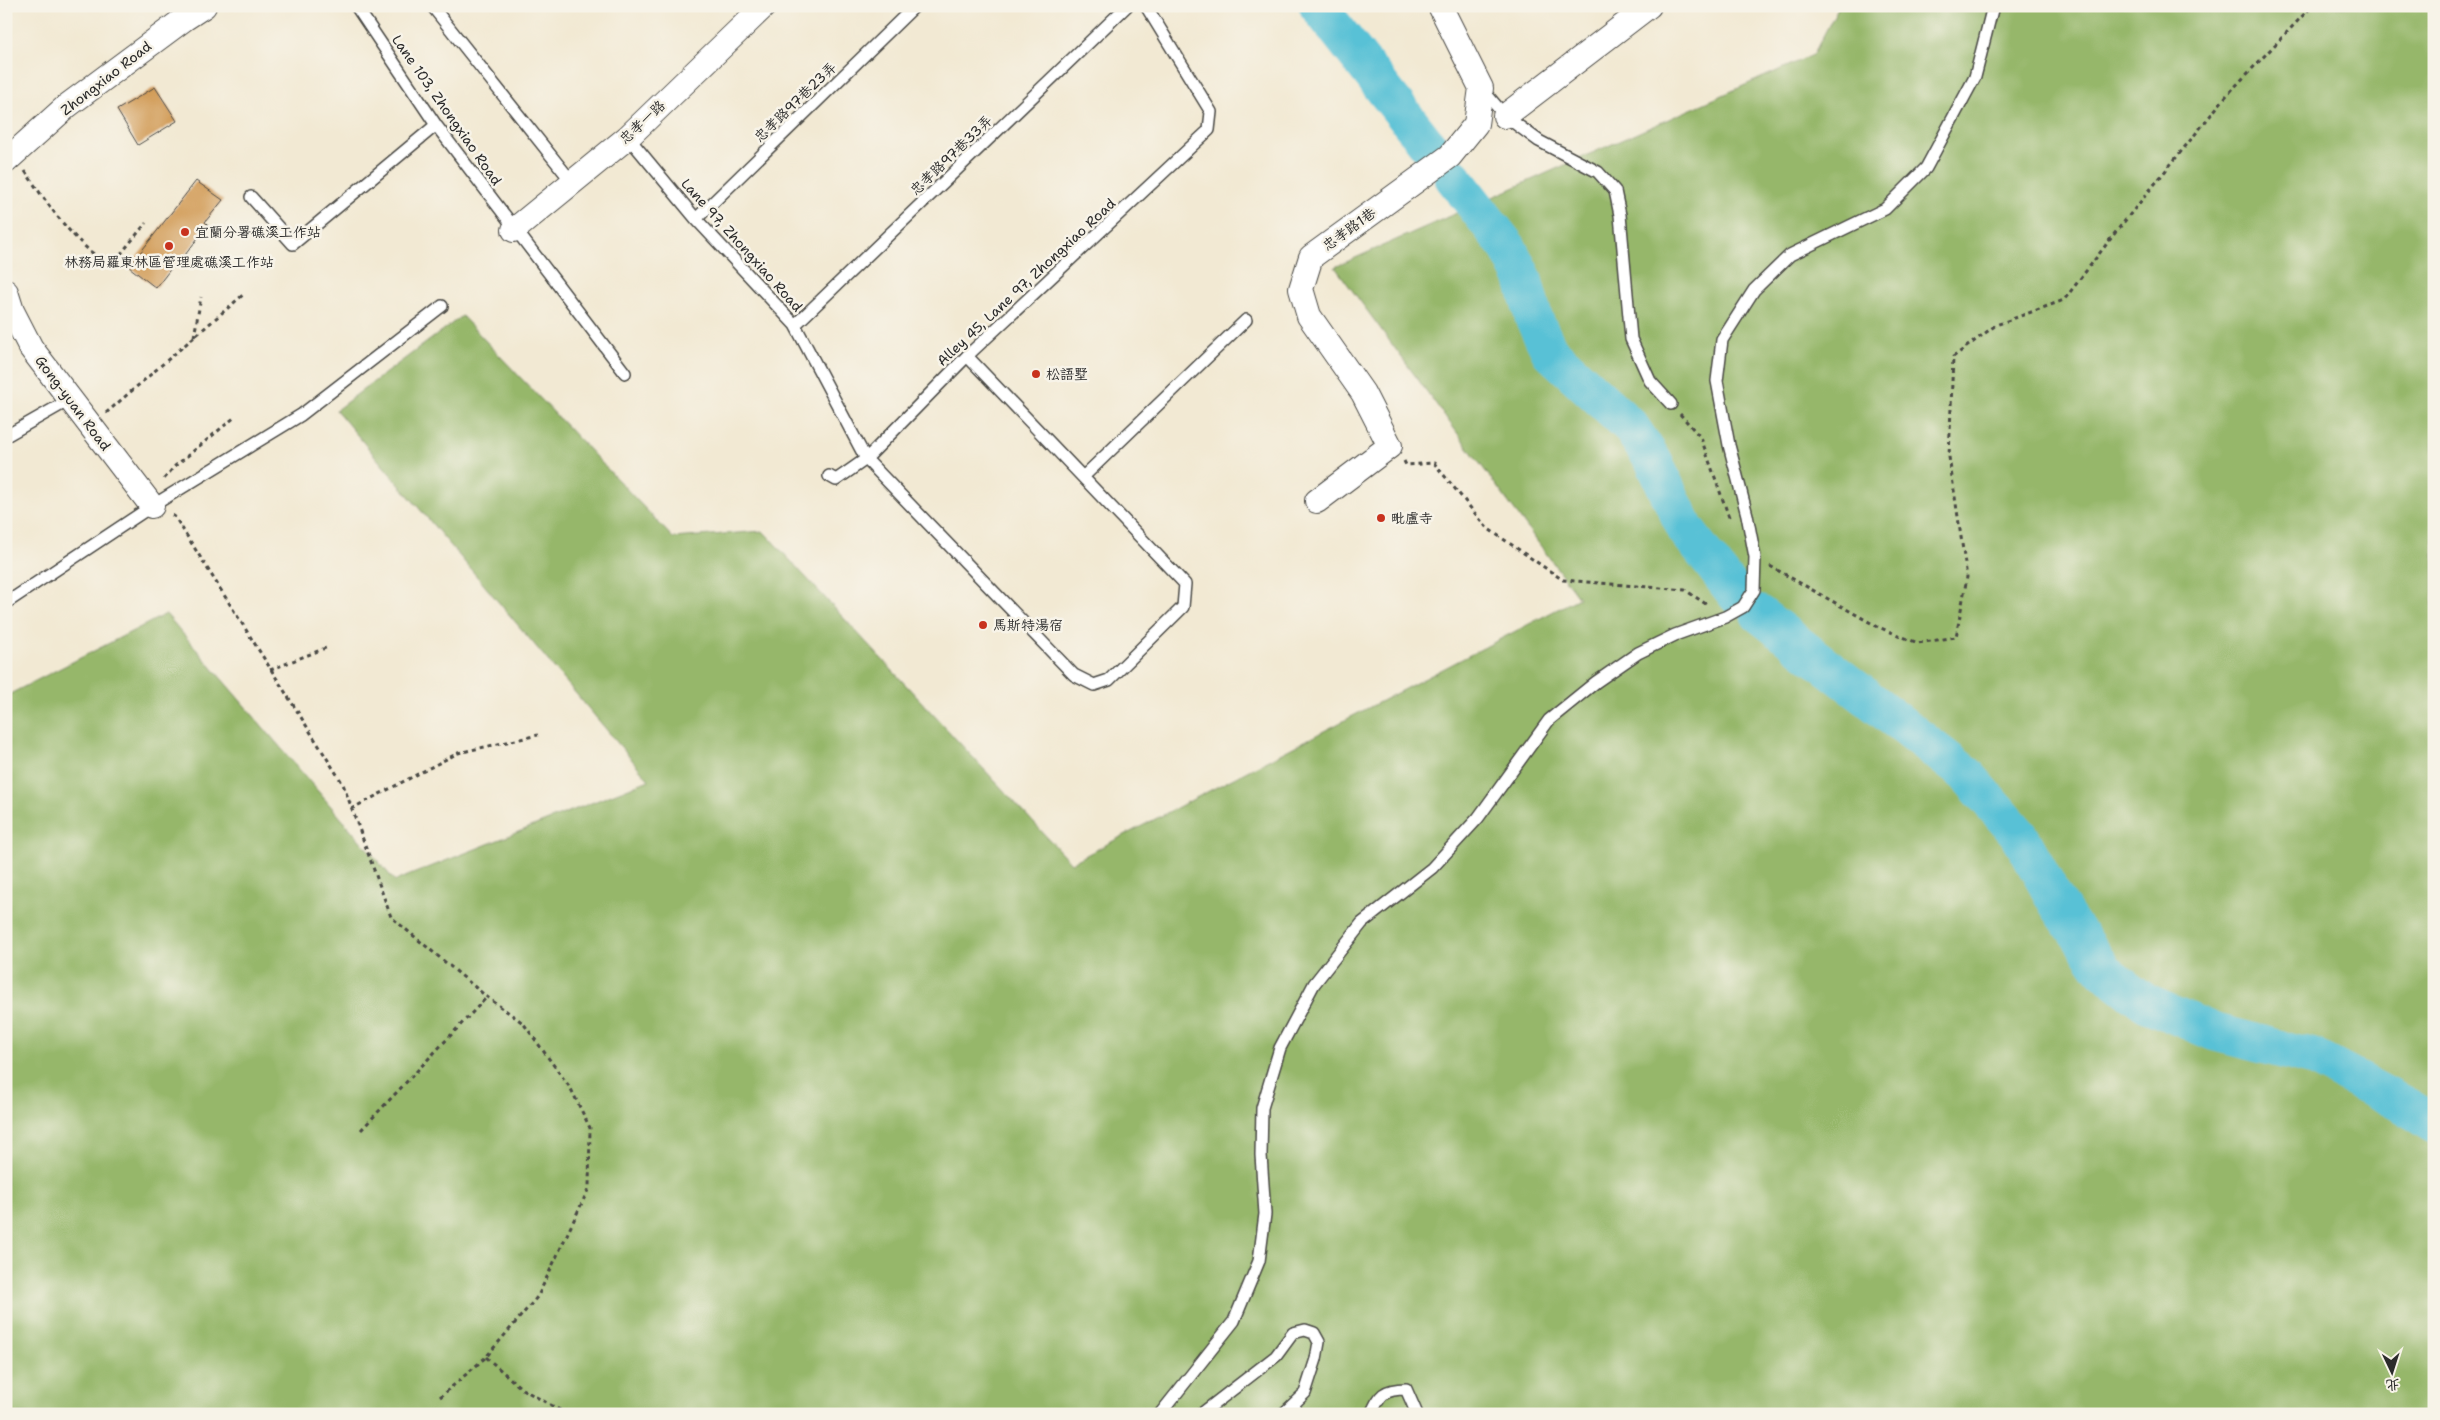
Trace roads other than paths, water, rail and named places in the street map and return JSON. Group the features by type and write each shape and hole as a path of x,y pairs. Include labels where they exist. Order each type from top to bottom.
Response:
{"street":[{"name":"Zhongxiao Road","path":"10,157 67,106 184,18 204,6"},
{"name":"忠孝一路","path":"514,230 628,137 764,6"},
{"path":"1440,6 1481,88"},
{"path":"1505,116 1649,6"},
{"name":"忠孝路1巷","path":"1317,501 1390,446 1363,394 1309,316 1301,289 1311,257 1450,156 1476,124 1481,88"},
{"name":"Gong-yuan Road","path":"6,292 12,311 31,348 150,503"}],"lane":[{"name":"Lane 103, Zhongxiao Road","path":"356,6 436,125 514,230 625,373"},
{"path":"432,6 572,182"},
{"name":"忠孝路97巷23弄","path":"696,219 915,6"},
{"name":"忠孝路97巷33弄","path":"794,325 1127,6"},
{"name":"Alley 45, Lane 97, Zhongxiao Road","path":"829,476 836,480 866,459 967,356 1210,130 1211,112 1146,6"},
{"path":"1160,1414 1234,1322 1259,1261 1264,1214 1261,1155 1262,1108 1280,1048 1314,984 1362,923 1432,868 1478,818 1549,720 1596,682 1638,653 1675,635 1725,617 1743,608 1754,590 1755,557 1747,515 1729,445 1717,381 1722,340 1754,290 1790,255 1885,209 1926,168 1975,77 1993,6"},
{"path":"1481,88 1505,116 1539,140 1598,172 1614,191 1620,215 1631,339 1650,381 1671,404"},
{"path":"251,197 293,244 436,125"},
{"name":"Lane 97, Zhongxiao Road","path":"628,137 696,219 794,325 866,459 1074,675 1094,685 1109,680 1183,608 1185,584 967,356"},
{"path":"6,603 150,503 301,414 442,306"},
{"path":"1083,477 1246,320"},
{"path":"6,436 70,399"},
{"path":"1202,1414 1276,1356 1293,1333 1305,1330 1314,1333 1319,1342 1316,1359 1305,1393 1283,1414"},
{"path":"1371,1414 1380,1396 1393,1389 1406,1390 1417,1414"}],"waterway":[{"path":"1318,6 1430,148"},
{"path":"1453,177 1508,248 1523,278 1534,319 1550,352 1630,426 1654,462 1686,530 1737,596"},
{"path":"1759,614 1966,774 2020,836 2058,905 2103,970 2146,1003 2214,1032 2315,1058 2408,1107 2434,1124"}],"place":[{"name":"宜蘭分署礁溪工作站","path":"185,232"},
{"name":"林務局羅東林區管理處礁溪工作站","path":"169,246"},
{"name":"松語墅","path":"1036,374"},
{"name":"毗盧寺","path":"1381,518"},
{"name":"馬斯特湯宿","path":"983,625"}]}
